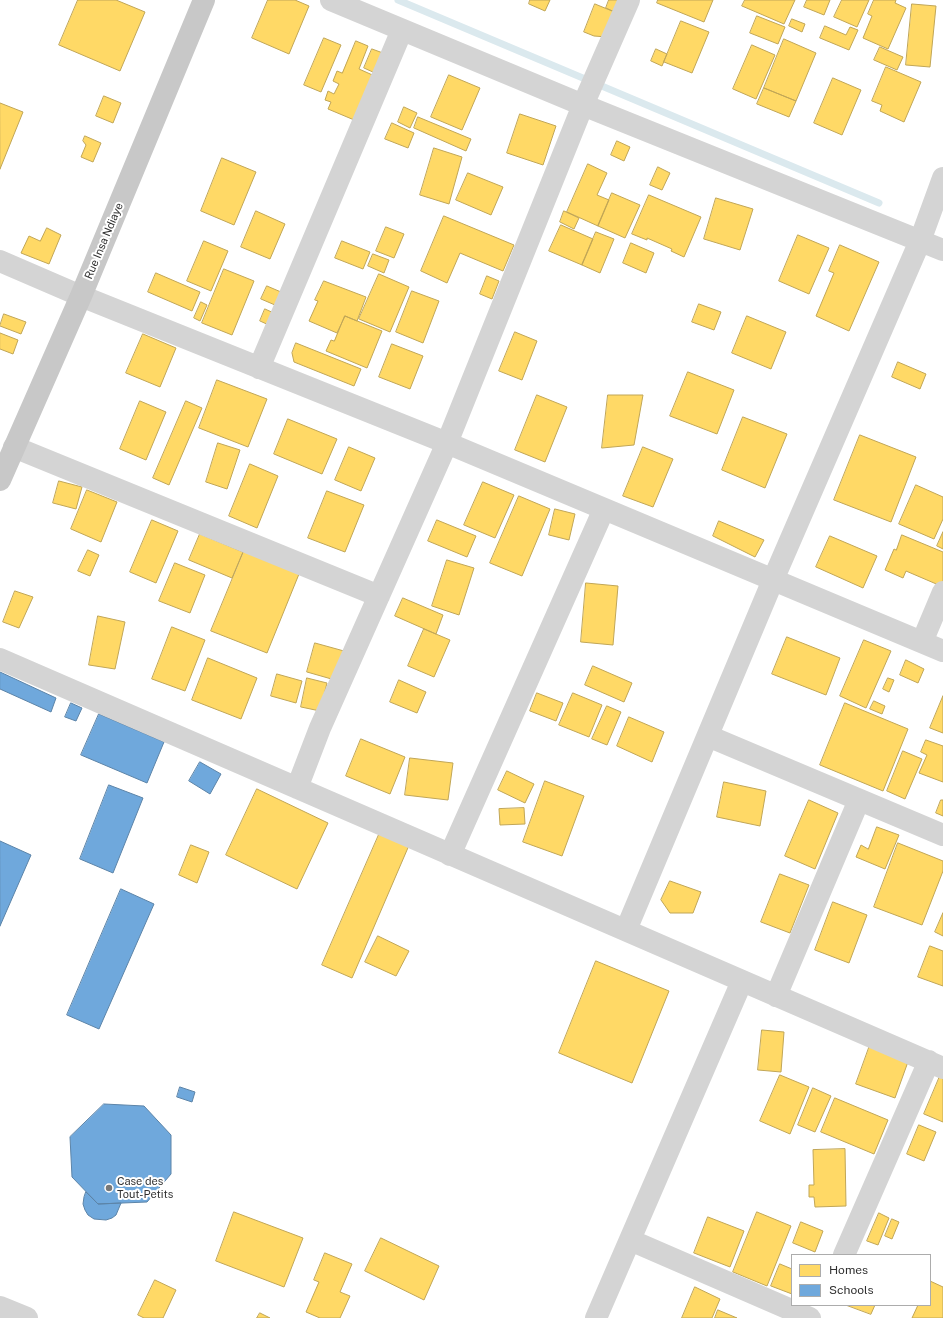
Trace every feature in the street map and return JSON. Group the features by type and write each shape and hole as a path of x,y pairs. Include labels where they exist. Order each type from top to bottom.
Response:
{"main road":[{"name":"Rue Insa Ndiaye","path":"0,480 81,296 204,0"}],"street":[{"path":"331,0 583,105 943,250"},
{"path":"297,788 320,728 447,443 583,105 629,0"},
{"path":"259,368 402,30"},
{"path":"626,930 773,580 920,241 943,178"},
{"path":"0,261 81,296 447,443 943,651"},
{"path":"14,447 379,596"},
{"path":"450,855 604,509"},
{"path":"922,642 943,592"},
{"path":"0,659 936,1065 844,1254"},
{"path":"708,736 943,835"},
{"path":"776,996 859,800"},
{"path":"596,1318 742,981"},
{"path":"630,1240 810,1318"},
{"path":"817,1318 822,1306"},
{"path":"0,1307 27,1318"}],"building: Homes":[{"path":"78,0 116,0 145,12 120,71 59,45"},
{"path":"268,0 295,0 309,6 289,54 252,38"},
{"path":"530,0 550,0 545,11 529,4"},
{"path":"609,0 623,0 617,13 606,8"},
{"path":"658,0 713,0 704,22 657,3"},
{"path":"745,0 795,0 784,24 742,6"},
{"path":"807,0 830,0 824,15 804,7"},
{"path":"842,0 869,0 857,27 834,17"},
{"path":"874,0 896,0 895,3 906,8 888,49 863,38 872,16 868,14"},
{"path":"595,4 617,13 607,37 594,36 584,32"},
{"path":"912,4 936,6 930,67 906,65"},
{"path":"757,16 785,27 778,44 750,33"},
{"path":"792,19 805,24 802,32 789,26"},
{"path":"681,21 709,32 692,73 664,62"},
{"path":"825,26 846,35 850,27 858,30 849,50 820,38"},
{"path":"324,38 341,45 321,92 304,85"},
{"path":"784,39 816,53 796,101 764,88"},
{"path":"356,41 368,46 359,69 377,77 359,122 328,109 331,102 325,100 328,91 334,94 339,84 333,81 337,71 342,73"},
{"path":"752,45 775,55 756,99 733,89"},
{"path":"880,47 903,57 897,70 874,60"},
{"path":"372,49 383,53 375,73 364,68"},
{"path":"656,49 667,54 662,66 651,61"},
{"path":"886,67 921,82 904,122 880,111 882,105 872,101"},
{"path":"449,75 480,88 462,130 431,117"},
{"path":"833,78 861,90 842,135 814,123"},
{"path":"764,88 796,101 789,117 757,104"},
{"path":"104,96 121,103 113,123 96,116"},
{"path":"0,103 23,112 0,169"},
{"path":"404,107 417,113 410,128 398,122"},
{"path":"520,114 556,126 543,165 507,153"},
{"path":"418,117 471,139 466,151 414,128"},
{"path":"392,123 414,133 408,148 385,139"},
{"path":"85,136 101,143 93,162 81,157 86,145 83,141"},
{"path":"617,141 630,147 624,161 611,155"},
{"path":"434,148 462,157 449,204 420,195"},
{"path":"222,158 256,172 234,225 201,211"},
{"path":"588,164 607,173 597,195 609,200 598,226 567,212"},
{"path":"658,167 670,173 662,190 650,185"},
{"path":"468,173 503,187 491,215 456,200"},
{"path":"612,193 640,205 625,238 598,226"},
{"path":"649,195 701,217 684,257 671,251 672,249 647,238 647,240 632,234"},
{"path":"716,198 753,209 740,250 704,239"},
{"path":"256,211 285,224 270,259 241,247"},
{"path":"564,211 579,218 574,229 560,222"},
{"path":"444,216 514,245 503,271 460,253 447,283 421,271"},
{"path":"561,225 593,239 582,265 549,251"},
{"path":"386,227 404,234 394,258 376,251"},
{"path":"47,228 61,235 49,264 21,253 29,236 40,241"},
{"path":"596,232 614,239 600,273 582,265"},
{"path":"798,235 829,248 809,294 779,281"},
{"path":"204,241 228,251 211,291 187,281"},
{"path":"342,241 370,252 363,269 335,258"},
{"path":"631,243 654,253 646,273 623,263"},
{"path":"840,245 879,262 849,331 816,316 834,273 829,271"},
{"path":"373,254 389,260 384,273 368,266"},
{"path":"224,269 254,281 232,335 202,323"},
{"path":"156,273 200,292 192,311 148,292"},
{"path":"379,274 409,287 390,332 359,319"},
{"path":"487,276 499,281 492,299 480,294"},
{"path":"324,281 366,297 357,321 345,316 337,333 309,321 318,301 315,300"},
{"path":"267,286 281,292 275,305 261,299"},
{"path":"412,291 439,301 423,343 396,332"},
{"path":"201,302 207,305 200,321 194,318"},
{"path":"699,304 721,312 714,330 692,322"},
{"path":"265,309 276,314 271,326 260,321"},
{"path":"4,314 26,322 21,334 0,326"},
{"path":"345,316 382,331 367,368 326,351 331,340 334,341"},
{"path":"747,316 786,332 771,369 732,353"},
{"path":"515,332 537,341 522,380 499,371"},
{"path":"0,333 18,340 13,354 0,349"},
{"path":"143,334 176,348 160,387 126,373"},
{"path":"296,343 361,369 354,386 294,362 292,353"},
{"path":"392,344 423,356 410,389 379,377"},
{"path":"898,362 926,374 920,389 892,377"},
{"path":"688,372 734,390 717,434 670,416"},
{"path":"217,380 267,399 248,447 199,428"},
{"path":"537,395 567,407 545,462 515,450"},
{"path":"608,395 643,395 634,445 602,448"},
{"path":"140,401 166,412 146,460 120,449"},
{"path":"186,401 202,408 169,485 153,478"},
{"path":"743,417 787,434 765,488 722,470"},
{"path":"288,419 337,439 322,474 274,454"},
{"path":"860,435 916,457 891,522 834,500"},
{"path":"218,443 240,450 227,489 206,482"},
{"path":"349,447 375,458 361,491 335,480"},
{"path":"643,447 673,459 653,507 623,496"},
{"path":"250,464 278,476 257,528 229,516"},
{"path":"59,481 82,487 76,509 53,503"},
{"path":"483,482 514,495 495,538 464,525"},
{"path":"916,485 943,497 943,519 934,539 899,524"},
{"path":"87,490 117,502 101,542 71,529"},
{"path":"327,491 364,505 345,552 308,538"},
{"path":"519,496 550,509 522,576 490,563"},
{"path":"555,509 575,514 569,540 549,535"},
{"path":"152,520 178,531 156,583 130,572"},
{"path":"437,520 476,536 467,557 428,541"},
{"path":"719,521 764,540 755,557 713,536"},
{"path":"943,532 943,549 937,546"},
{"path":"200,534 243,552 232,578 189,560"},
{"path":"902,535 943,552 943,581 941,586 906,571 903,578 885,570"},
{"path":"830,536 877,556 863,588 816,567"},
{"path":"88,550 99,555 90,576 78,571"},
{"path":"244,551 299,574 267,653 211,631"},
{"path":"447,560 474,568 459,615 432,606"},
{"path":"175,563 205,575 190,613 159,601"},
{"path":"586,583 618,586 613,645 581,642"},
{"path":"15,591 33,597 19,628 3,622"},
{"path":"403,598 443,615 436,634 395,616"},
{"path":"98,616 125,622 115,669 89,665"},
{"path":"172,627 205,640 185,691 152,679"},
{"path":"424,629 450,640 434,677 408,666"},
{"path":"787,637 840,658 826,695 772,674"},
{"path":"864,640 891,651 866,708 840,696"},
{"path":"315,643 344,651 335,680 307,672"},
{"path":"208,658 257,678 241,719 192,700"},
{"path":"906,660 924,669 918,683 900,675"},
{"path":"593,666 632,683 624,702 585,685"},
{"path":"277,674 302,681 296,703 271,696"},
{"path":"307,678 327,683 320,711 301,707"},
{"path":"888,678 894,680 889,692 883,689"},
{"path":"399,680 426,692 417,713 390,702"},
{"path":"537,693 563,703 556,721 530,711"},
{"path":"573,693 602,705 589,737 559,725"},
{"path":"943,696 943,733 930,728"},
{"path":"874,701 885,706 882,714 870,709"},
{"path":"845,703 908,729 883,791 820,765"},
{"path":"607,706 621,712 607,745 592,739"},
{"path":"629,717 664,732 652,762 617,746"},
{"path":"361,739 405,757 390,794 346,776"},
{"path":"926,740 943,746 943,782 919,773 927,755 921,752"},
{"path":"903,751 922,759 905,799 887,791"},
{"path":"410,758 453,763 448,800 405,795"},
{"path":"507,771 534,784 525,803 498,790"},
{"path":"545,781 584,796 562,856 523,842"},
{"path":"724,782 766,791 760,826 717,817"},
{"path":"257,789 328,823 297,889 226,855"},
{"path":"809,800 838,813 815,869 785,856"},
{"path":"941,800 943,800 943,816 936,813"},
{"path":"524,808 525,824 500,825 499,809"},
{"path":"877,827 899,835 885,869 856,857 861,845 868,849"},
{"path":"381,830 410,843 352,978 322,965"},
{"path":"898,843 943,861 943,871 922,925 874,907"},
{"path":"191,845 209,852 197,883 179,875"},
{"path":"780,874 809,885 790,933 761,922"},
{"path":"670,881 701,892 693,913 670,913 661,900"},
{"path":"833,902 867,915 849,963 815,950"},
{"path":"943,913 943,936 935,932"},
{"path":"378,936 409,951 396,976 365,962"},
{"path":"930,946 943,951 943,986 918,977"},
{"path":"596,961 669,991 632,1083 559,1053"},
{"path":"762,1030 784,1032 781,1072 758,1070"},
{"path":"870,1045 909,1059 895,1098 856,1084"},
{"path":"780,1075 809,1087 790,1134 760,1121"},
{"path":"940,1076 943,1077 943,1122 924,1114"},
{"path":"813,1088 831,1096 815,1132 798,1125"},
{"path":"835,1098 888,1120 874,1154 821,1132"},
{"path":"919,1125 936,1132 924,1161 907,1154"},
{"path":"845,1149 846,1206 815,1207 814,1197 809,1197 809,1185 814,1185 813,1150"},
{"path":"234,1212 303,1238 284,1287 216,1261"},
{"path":"757,1212 791,1226 767,1286 733,1272"},
{"path":"879,1213 889,1218 878,1245 867,1241"},
{"path":"708,1217 744,1231 730,1267 694,1253"},
{"path":"892,1219 899,1222 892,1239 885,1236"},
{"path":"801,1222 823,1231 815,1252 793,1243"},
{"path":"381,1238 439,1266 424,1300 365,1271"},
{"path":"325,1253 352,1264 340,1292 350,1296 340,1318 320,1318 306,1312 319,1282 314,1280"},
{"path":"780,1264 791,1269 791,1294 771,1286"},
{"path":"155,1280 176,1290 163,1318 144,1318 138,1315"},
{"path":"931,1281 943,1287 943,1318 912,1318 918,1306 931,1306"},
{"path":"695,1287 720,1299 712,1318 682,1318"},
{"path":"849,1306 875,1306 871,1314"},
{"path":"718,1310 737,1318 715,1318"},
{"path":"260,1313 270,1318 257,1318"}],"building: Schools":[{"path":"0,672 56,698 51,712 0,689"},
{"path":"71,703 82,708 76,721 65,717"},
{"path":"99,714 164,742 147,783 81,755"},
{"path":"200,762 221,774 210,794 189,781"},
{"path":"109,785 143,798 113,873 80,859"},
{"path":"0,841 31,855 0,926"},
{"path":"121,889 154,904 99,1029 67,1015"},
{"path":"180,1087 195,1092 192,1102 177,1097"},
{"path":"104,1104 144,1106 171,1135 171,1174 147,1202 98,1204 72,1177 70,1137"},
{"path":"86,1192 98,1204 121,1203 116,1215 106,1220 94,1219 88,1215 83,1204"}],"waterway":[{"path":"398,0 879,203"}],"place":[{"name":"Case des Tout-Petits","path":"109,1188"}]}
